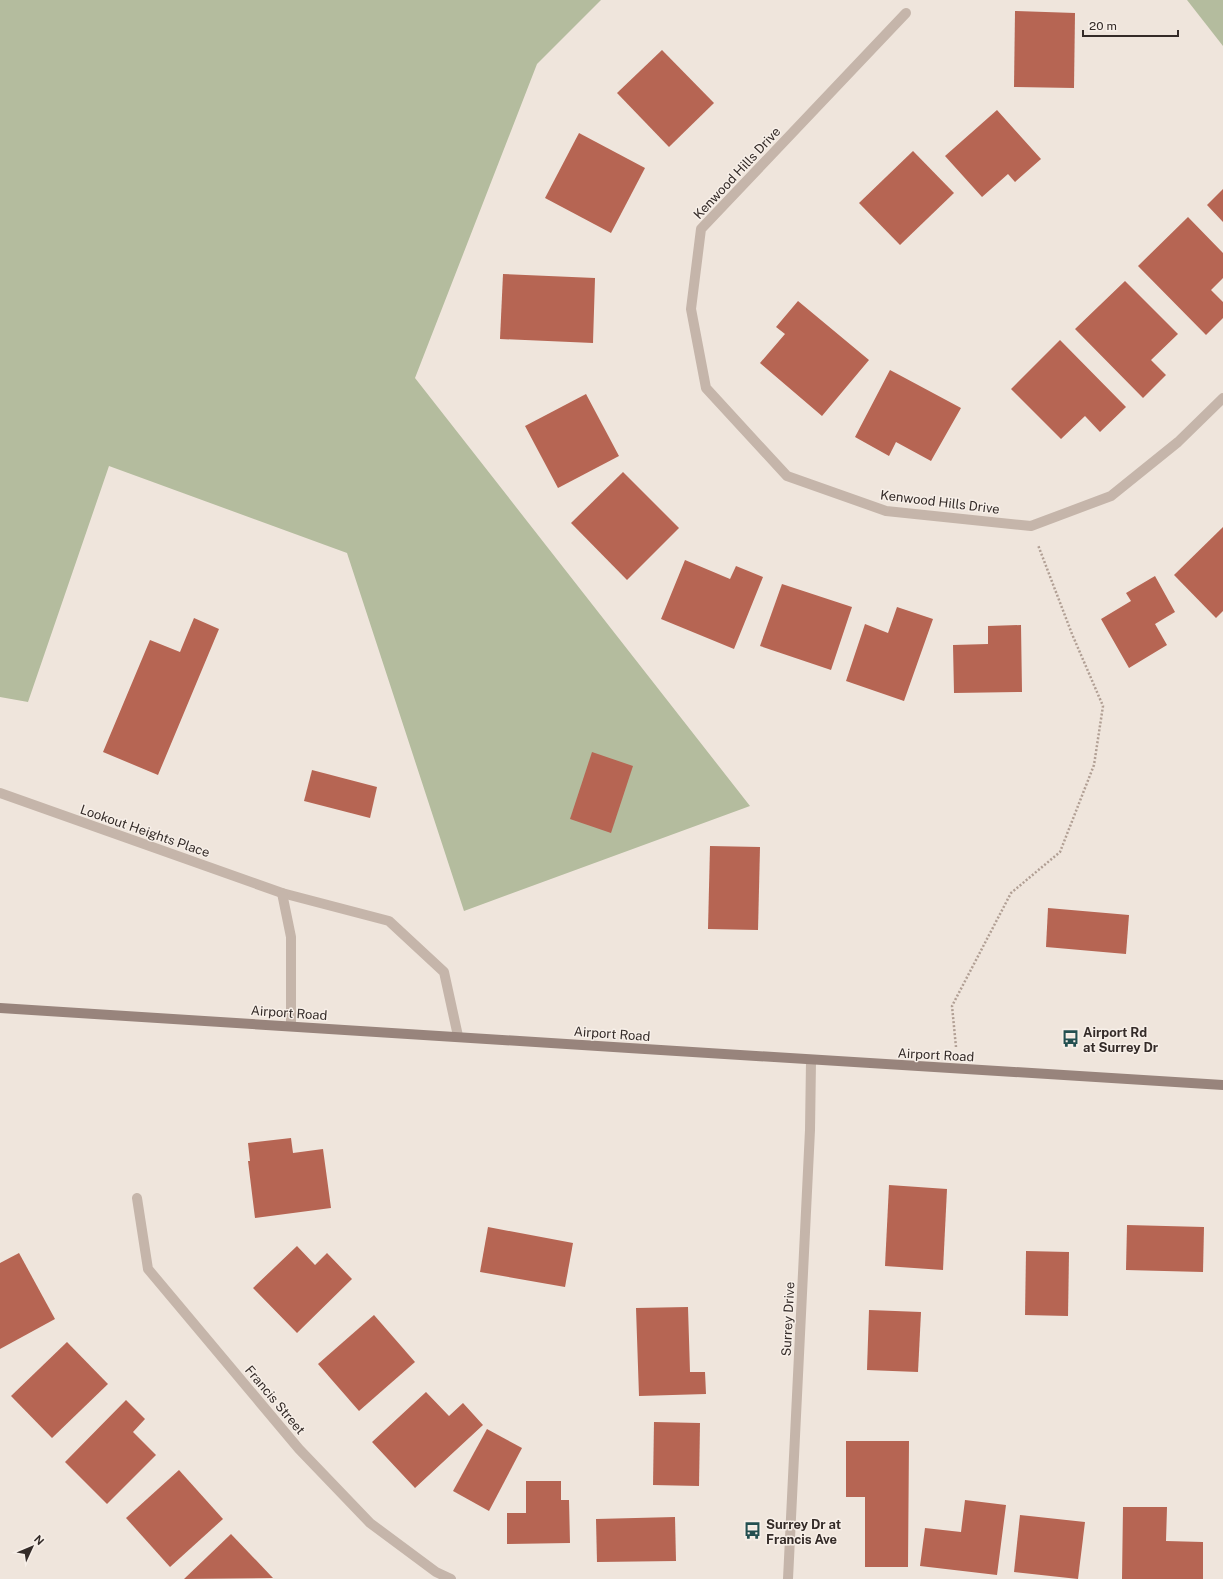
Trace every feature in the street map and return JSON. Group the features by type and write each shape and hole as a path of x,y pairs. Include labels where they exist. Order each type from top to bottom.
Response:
{"main road":[{"name":"Airport Road","path":"0,1008 458,1036 812,1061 1223,1086"}],"street":[{"name":"Kenwood Hills Drive","path":"906,13 701,229 691,309 706,388 787,476 886,511 1031,526 1111,496 1178,442 1223,398"},
{"name":"Lookout Heights Place","path":"0,793 282,893 389,921 444,972 458,1036"},
{"path":"282,893 291,937 291,1026"},
{"name":"Surrey Drive","path":"788,1579 812,1061"},
{"name":"Francis Street","path":"137,1198 148,1269 299,1449 370,1523 436,1572 451,1579"}],"path":[{"path":"956,1069 956,1045 952,1006 1011,893 1060,852 1094,765 1103,706 1072,634 1031,526"}],"green space":[{"path":"0,0 601,0 537,64 415,378 750,806 464,911 347,553 109,466 28,702 0,697"},
{"path":"1187,0 1223,0 1223,46"}],"building":[{"path":"1015,11 1075,13 1074,88 1014,87"},
{"path":"662,50 714,103 669,147 617,93"},
{"path":"997,110 1041,159 1015,182 1008,174 982,197 945,156"},
{"path":"579,133 645,168 611,233 545,198"},
{"path":"913,151 954,193 900,245 859,203"},
{"path":"1223,189 1223,222 1207,205"},
{"path":"1188,217 1223,253 1223,278 1211,290 1223,302 1223,318 1206,335 1138,266"},
{"path":"503,274 595,278 593,343 500,339"},
{"path":"1125,281 1178,334 1151,360 1166,375 1143,398 1075,329"},
{"path":"798,301 869,360 822,416 760,363 785,334 776,327"},
{"path":"1060,340 1126,407 1100,432 1085,416 1061,439 1011,389"},
{"path":"890,370 961,408 931,461 896,442 889,456 855,437"},
{"path":"586,394 619,456 558,488 525,426"},
{"path":"623,472 679,528 627,580 571,523"},
{"path":"1223,527 1223,611 1216,618 1174,575"},
{"path":"685,560 730,579 736,566 763,577 734,649 661,619"},
{"path":"1155,576 1175,612 1155,624 1167,645 1129,668 1101,619 1131,601 1126,593"},
{"path":"782,584 852,607 831,670 760,646"},
{"path":"897,607 933,619 904,701 846,681 865,624 888,633"},
{"path":"194,618 219,629 158,775 103,752 150,640 180,652"},
{"path":"1021,625 1022,692 954,693 953,645 988,644 988,626"},
{"path":"592,752 633,766 611,833 570,819"},
{"path":"312,770 377,787 370,818 304,801"},
{"path":"710,846 760,847 758,930 708,929"},
{"path":"1048,908 1129,915 1126,954 1046,947"},
{"path":"291,1138 293,1153 323,1149 331,1208 255,1218 248,1161 250,1161 248,1143"},
{"path":"889,1185 947,1189 943,1270 885,1266"},
{"path":"1127,1225 1204,1227 1203,1272 1126,1270"},
{"path":"488,1227 573,1243 565,1287 480,1272"},
{"path":"297,1246 315,1265 327,1253 352,1279 297,1333 253,1288"},
{"path":"1026,1251 1069,1252 1068,1316 1025,1315"},
{"path":"19,1253 55,1319 0,1349 0,1263"},
{"path":"688,1307 690,1372 705,1372 706,1394 639,1396 636,1308"},
{"path":"869,1310 921,1312 918,1372 867,1370"},
{"path":"374,1315 415,1362 359,1411 318,1364"},
{"path":"67,1342 108,1384 52,1438 11,1396"},
{"path":"426,1392 449,1416 463,1403 483,1425 415,1488 372,1442"},
{"path":"126,1400 145,1419 133,1432 156,1455 107,1504 65,1462"},
{"path":"654,1422 700,1423 699,1486 653,1485"},
{"path":"487,1429 522,1448 489,1511 453,1491"},
{"path":"846,1441 909,1441 908,1567 865,1567 865,1497 846,1497"},
{"path":"179,1470 223,1519 170,1567 126,1518"},
{"path":"526,1481 561,1481 561,1500 569,1500 570,1543 507,1544 507,1513 526,1513"},
{"path":"965,1500 1006,1505 997,1575 920,1566 925,1528 961,1532"},
{"path":"1123,1507 1167,1507 1166,1541 1203,1542 1203,1579 1122,1579"},
{"path":"1020,1515 1085,1522 1078,1579 1014,1572"},
{"path":"675,1517 676,1561 597,1562 596,1519"},
{"path":"231,1534 273,1578 184,1579"}],"place":[{"name":"Airport Rd at Surrey Dr","path":"1070,1039"},
{"name":"Surrey Dr at Francis Ave","path":"753,1531"}]}
